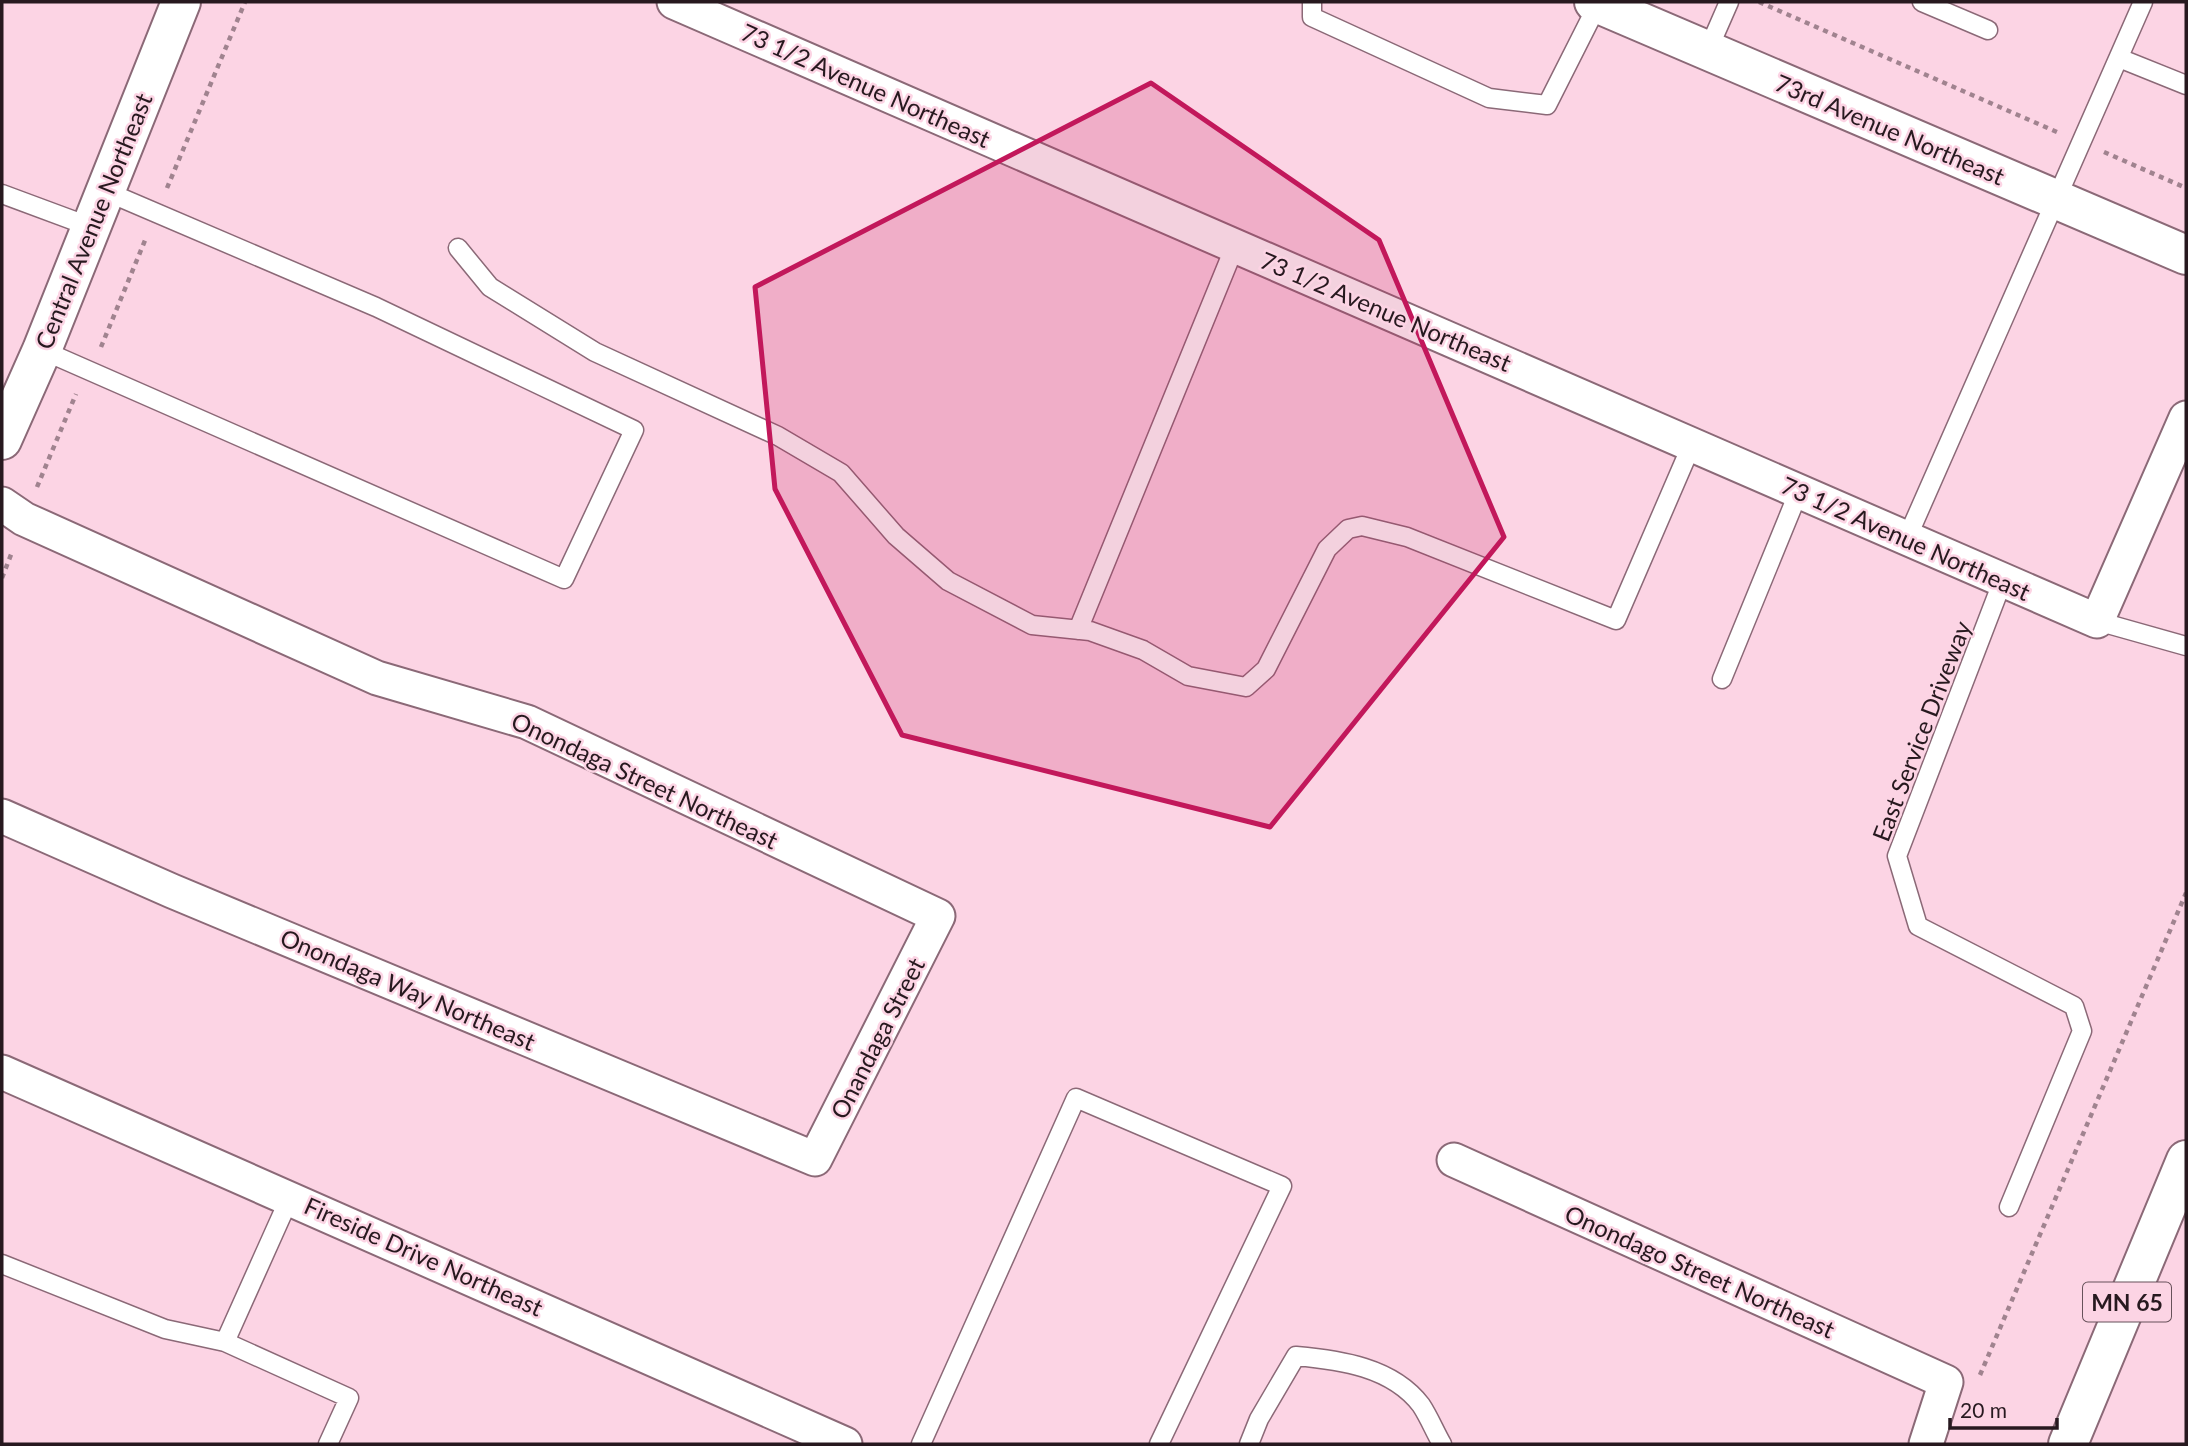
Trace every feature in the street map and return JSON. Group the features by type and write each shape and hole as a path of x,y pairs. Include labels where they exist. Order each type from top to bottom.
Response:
{"main road":[{"name":"Central Avenue Northeast","path":"2,440 42,350 181,2"},
{"name":"73rd Avenue Northeast","path":"1596,3 2186,255"},
{"name":"MN 65","path":"2068,1444 2186,1160"}],"street":[{"name":"73 1/2 Avenue Northeast","path":"674,2 2097,621"},
{"path":"2097,621 2186,418"},
{"name":"Onondaga Street Northeast","path":"17,501 24,519 377,678 527,722 938,916"},
{"name":"Onondaga Way Northeast","path":"2,816 172,891 815,1159"},
{"name":"Onandaga Street","path":"815,1159 938,916"},
{"name":"Fireside Drive Northeast","path":"2,1072 845,1444"},
{"name":"Onondago Street Northeast","path":"1454,1160 1946,1382"},
{"path":"1926,1444 1946,1382"}],"lane":[{"path":"1312,2 1312,18 1489,97 1547,105 1596,3"},
{"path":"1708,51 1729,2"},
{"path":"1922,2 1988,30"},
{"path":"1907,538 2143,2"},
{"path":"2119,58 2186,85"},
{"path":"42,350 564,579 634,430 376,307 105,191"},
{"path":"2,194 91,227"},
{"path":"1078,629 1235,246"},
{"path":"458,248 491,287 595,352 778,436 841,473 896,536 948,581 1032,625 1090,631 1143,650 1188,676 1246,687 1266,669 1327,549 1348,529 1362,526 1407,537 1616,621 1692,444"},
{"path":"1722,679 1799,491"},
{"name":"East Service Driveway","path":"2003,580 1898,856 1918,926 2074,1006 2082,1031 2009,1207"},
{"path":"2097,621 2186,646"},
{"path":"921,1444 1076,1098 1282,1186 1159,1444"},
{"path":"225,1342 290,1197"},
{"path":"2,1264 164,1329 225,1342 349,1398 328,1444"},
{"path":"1249,1444 1259,1419 1296,1356 1338,1359 1385,1375 1420,1404 1442,1444"}],"path":[{"path":"17,501 89,370 245,2"},
{"path":"1759,2 2186,188"},
{"path":"2,578 15,544"},
{"path":"1946,1382 1982,1374 2186,894"}],"highlighted area":[{"path":"1151,83 1379,240 1504,537 1270,827 902,735 775,489 755,287"}]}
